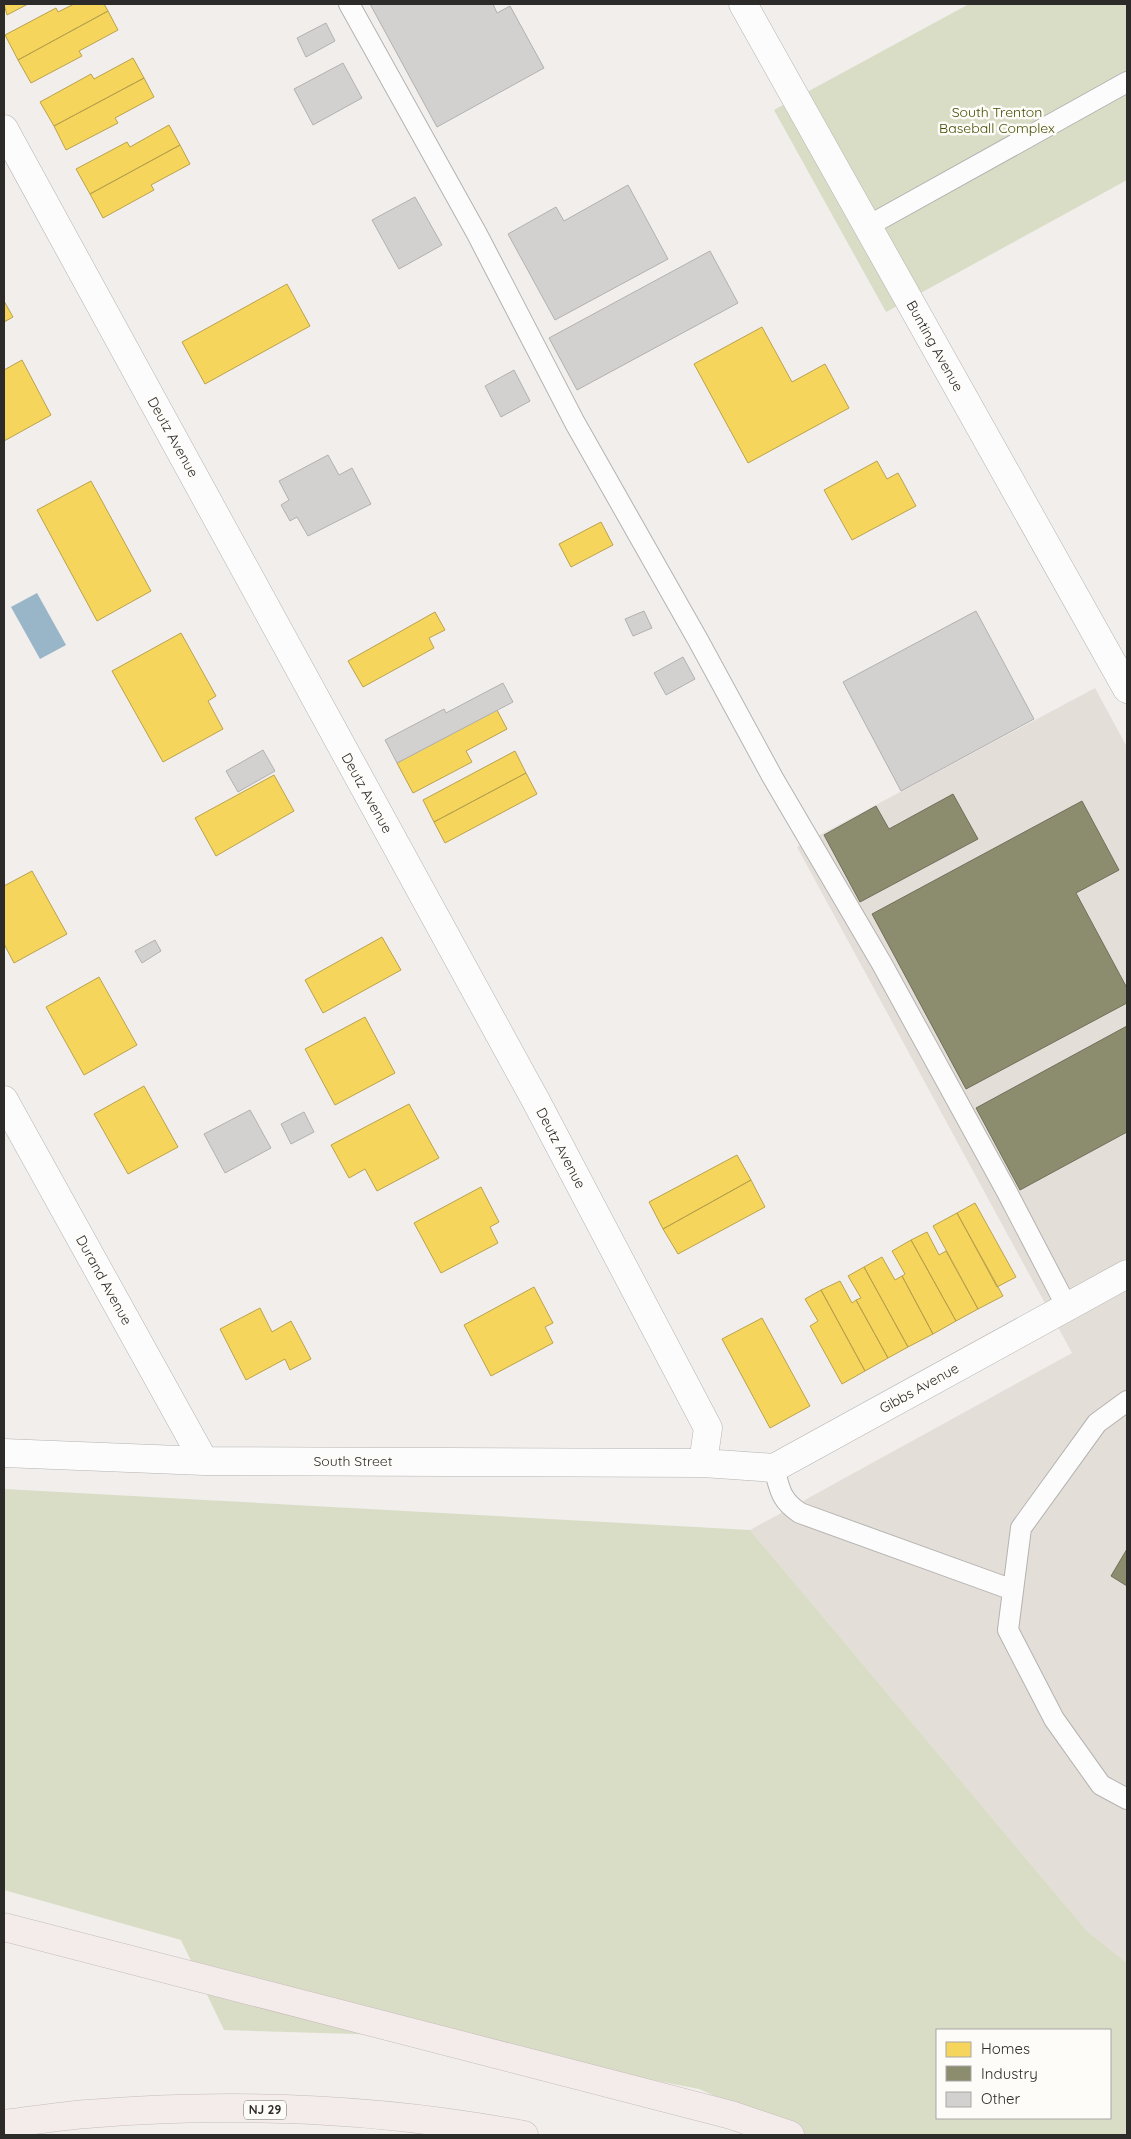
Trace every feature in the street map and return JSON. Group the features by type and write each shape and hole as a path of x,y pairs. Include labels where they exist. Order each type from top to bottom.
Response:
{"highway":[{"path":"4,1927 731,2115 790,2135"},
{"name":"NJ 29","path":"4,2124 86,2114 204,2108 351,2113 468,2125 524,2135"}],"street":[{"name":"Bunting Avenue","path":"743,4 1127,689"},
{"name":"Deutz Avenue","path":"4,129 540,1110 708,1428 703,1463"},
{"name":"Durand Avenue","path":"4,1100 204,1461"},
{"name":"Gibbs Avenue","path":"774,1468 1127,1274"},
{"name":"South Street","path":"4,1453 204,1461 703,1463"},
{"path":"703,1463 774,1468"}],"lane":[{"path":"349,4 477,234 575,423 773,778 891,980 1007,1192 1067,1307"},
{"path":"868,226 1127,82"},
{"path":"1127,1401 1097,1423 1021,1528 1008,1630 1054,1719 1101,1785 1127,1799"},
{"path":"774,1468 781,1493 787,1505 800,1513 1013,1590"}],"shaded area":[{"path":"1095,688 1127,747 1127,1963 1087,1931 750,1530 1072,1353 797,847"}],"green space":[{"name":"South Trenton Baseball Complex","path":"969,4 1127,4 1127,180 886,312 774,110"},
{"path":"4,1489 750,1530 1087,1931 1127,1963 1127,2135 804,2135 699,2089 421,2036 224,2030 181,1940 4,1890"}],"water":[{"path":"37,593 66,645 40,659 11,607"}],"building: Homes":[{"path":"4,4 28,4 7,15"},
{"path":"74,4 104,4 108,11 18,60 5,35 56,8 58,12"},
{"path":"108,11 118,30 79,51 82,56 31,83 18,60"},
{"path":"133,58 144,78 54,126 40,102 91,74 94,79"},
{"path":"144,78 154,97 115,118 118,123 66,150 54,126"},
{"path":"169,125 180,145 90,194 76,169 127,142 130,147"},
{"path":"180,145 190,164 151,185 154,190 103,218 90,194"},
{"path":"287,284 310,326 205,384 182,342"},
{"path":"4,301 13,317 4,322"},
{"path":"762,327 792,382 825,364 849,408 748,463 694,364"},
{"path":"22,360 51,415 4,441 4,370"},
{"path":"877,461 887,479 898,473 916,506 852,540 824,490"},
{"path":"91,481 151,591 97,621 37,510"},
{"path":"601,522 613,545 571,567 559,544"},
{"path":"435,612 445,630 429,638 434,648 363,687 348,661"},
{"path":"181,633 216,696 208,701 223,729 163,762 112,671"},
{"path":"497,710 507,729 466,751 472,762 413,793 397,763"},
{"path":"515,751 526,773 434,822 423,800"},
{"path":"526,773 537,794 445,843 434,822"},
{"path":"274,775 294,811 216,856 195,818"},
{"path":"32,871 67,934 14,963 4,944 4,886"},
{"path":"382,937 401,970 323,1013 305,980"},
{"path":"99,977 137,1045 84,1075 46,1007"},
{"path":"365,1017 395,1073 335,1105 305,1049"},
{"path":"144,1086 178,1147 128,1174 94,1114"},
{"path":"409,1104 439,1158 377,1191 365,1169 349,1178 331,1145"},
{"path":"737,1155 751,1180 663,1229 649,1202"},
{"path":"751,1180 765,1207 678,1254 663,1229"},
{"path":"481,1187 499,1222 490,1227 498,1243 441,1273 414,1223"},
{"path":"975,1203 1016,1277 997,1287 957,1213"},
{"path":"957,1213 1003,1296 978,1309 933,1226"},
{"path":"927,1232 939,1255 946,1251 978,1309 956,1321 911,1240"},
{"path":"911,1240 956,1321 933,1334 902,1276 905,1274 892,1251"},
{"path":"882,1257 895,1280 902,1276 933,1334 908,1347 864,1267"},
{"path":"864,1267 908,1347 888,1358 856,1300 861,1298 848,1276"},
{"path":"840,1281 852,1303 856,1300 888,1358 865,1371 821,1290"},
{"path":"534,1287 553,1323 545,1327 553,1343 491,1376 464,1325"},
{"path":"821,1290 865,1371 842,1384 810,1326 818,1321 805,1299"},
{"path":"260,1308 272,1332 291,1321 311,1359 290,1370 285,1359 246,1380 220,1329"},
{"path":"762,1318 810,1406 770,1428 722,1339"}],"building: Industry":[{"path":"953,794 978,839 860,902 824,835 876,806 889,829"},
{"path":"1082,801 1119,870 1076,893 1127,988 1127,1003 966,1089 872,914"},
{"path":"1127,1026 1127,1132 1020,1190 976,1108"},
{"path":"1127,1549 1127,1586 1111,1576"}],"building: Other":[{"path":"370,4 493,4 497,13 510,6 544,68 437,127"},
{"path":"326,23 335,41 306,57 297,38"},
{"path":"343,63 362,98 313,125 294,89"},
{"path":"628,185 668,259 555,320 508,234 556,207 564,221"},
{"path":"415,197 442,245 399,269 372,220"},
{"path":"710,251 738,303 577,390 549,338"},
{"path":"514,370 530,401 501,417 485,386"},
{"path":"328,455 339,475 352,468 371,504 308,536 297,517 290,521 281,505 289,500 279,481"},
{"path":"644,611 652,628 633,636 625,619"},
{"path":"976,611 1034,719 901,791 843,682"},
{"path":"683,657 695,679 666,695 654,673"},
{"path":"503,683 513,702 397,763 385,740 444,709 446,713"},
{"path":"263,750 275,771 238,792 226,771"},
{"path":"155,940 161,951 142,963 135,951"},
{"path":"250,1110 271,1148 225,1173 204,1134"},
{"path":"304,1112 314,1132 291,1144 281,1124"}]}
